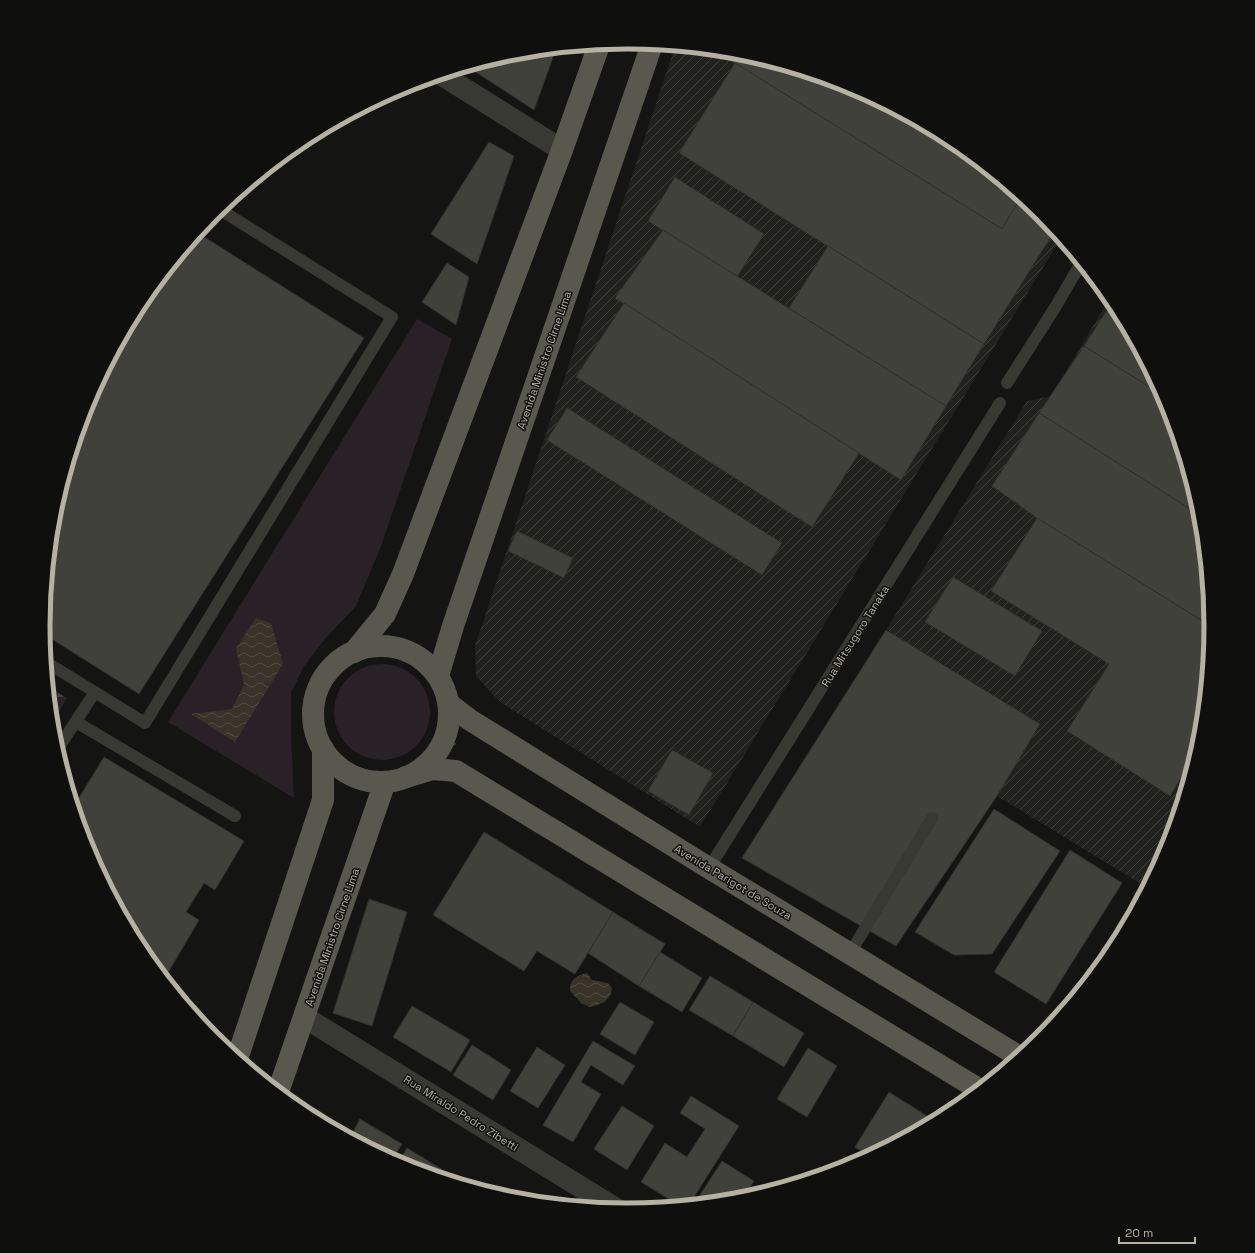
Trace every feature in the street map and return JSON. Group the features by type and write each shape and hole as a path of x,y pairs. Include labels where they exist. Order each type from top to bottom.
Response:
{"main road":[{"path":"354,652 385,614 403,574 562,150 597,50"},
{"name":"Avenida Ministro Cirne Lima","path":"438,676 456,618 650,50"},
{"path":"396,780 423,768 436,755 445,739 448,726 449,704 445,690 438,676 425,662 409,652 391,647 372,646 354,652 334,664 320,682 313,705 314,728 323,749 334,764 350,774 367,781 396,780 433,769 456,771 976,1087"},
{"name":"Avenida Parigot de Souza","path":"449,704 470,720 709,868 1015,1054"},
{"path":"239,1053 323,800 323,749"},
{"name":"Avenida Ministro Cirne Lima","path":"280,1088 304,1017 396,780"},
{"path":"912,1048 949,1060 986,1079"}],"street":[{"path":"447,78 562,150"},
{"name":"Rua Miraldo Pedro Zibetti","path":"304,1017 607,1203"}],"lane":[{"path":"51,665 145,723 392,317 225,213"},
{"path":"1006,382 1056,306 1079,266"},
{"name":"Rua Mitsugoro Tanaka","path":"709,868 1000,404"},
{"path":"62,743 95,692"},
{"path":"76,722 235,816"},
{"path":"850,953 932,818"}],"shaded area":[{"path":"674,51 740,60 777,69 848,93 883,109 916,126 979,168 1036,218 1058,242 700,827 501,703 476,676 475,646"},
{"path":"1106,304 1128,338 1161,406 1185,477 1194,514 1204,589 1204,664 1200,702 1194,739 1174,812 1153,864 1141,884 997,796 1040,724 886,630 1027,401 1051,396"}],"green space":[{"path":"417,319 452,339 380,549 356,606 325,639 304,666 291,693 294,798 168,722"},
{"path":"382,664 400,668 416,678 426,694 430,712 426,730 416,746 400,756 382,760 364,756 348,746 338,730 334,712 338,694 348,678 364,668"},
{"path":"54,690 67,698 57,715"}],"water":[{"path":"256,618 271,623 283,664 235,742 191,714 232,709 244,685 236,648"},
{"path":"587,973 592,980 608,983 612,988 611,993 605,1002 590,1007 581,1003 570,991 572,981 580,975"}],"building":[{"path":"554,54 534,110 473,70 515,60"},
{"path":"726,58 777,69 813,80 848,93 916,126 979,168 1018,202 1002,229"},
{"path":"735,63 1002,229 1018,202 1052,235 984,344 679,153"},
{"path":"489,142 514,156 477,264 431,234"},
{"path":"675,177 764,234 737,277 648,221"},
{"path":"663,230 946,406 901,480 615,298"},
{"path":"202,236 364,338 139,694 50,638 51,589 55,551 61,514 81,441 94,406 110,371 127,338 147,306 169,275"},
{"path":"828,246 984,344 946,406 789,308"},
{"path":"447,263 469,277 456,325 422,302"},
{"path":"624,303 859,453 812,527 576,377"},
{"path":"1109,307 1128,338 1153,389 1084,346"},
{"path":"1084,346 1153,389 1174,441 1193,511 1039,413"},
{"path":"567,408 782,543 762,575 547,440"},
{"path":"1039,413 1193,511 1200,551 1204,589 1205,623 1037,518 992,486"},
{"path":"1037,518 1205,623 1204,664 1194,739 1187,769 1170,796 1067,731 1109,664 991,591"},
{"path":"517,531 573,558 564,578 508,551"},
{"path":"953,577 1042,631 1015,676 925,622"},
{"path":"886,630 1040,724 997,796 896,946 742,858"},
{"path":"672,750 713,773 689,815 648,791"},
{"path":"104,757 244,841 215,890 204,883 186,912 199,920 167,975 127,915 110,882 94,847 77,800"},
{"path":"994,809 1060,851 992,954 954,955 915,932"},
{"path":"484,832 613,912 575,974 537,951 524,971 433,915"},
{"path":"1070,850 1122,883 1046,1004 994,972"},
{"path":"369,899 407,912 372,1026 333,1013"},
{"path":"613,912 665,944 639,986 588,953"},
{"path":"660,952 702,978 682,1012 639,986"},
{"path":"710,976 753,1002 733,1036 689,1010"},
{"path":"620,1002 654,1022 635,1055 600,1034"},
{"path":"753,1002 804,1033 784,1067 733,1036"},
{"path":"412,1006 470,1040 451,1072 393,1037"},
{"path":"593,1041 635,1066 623,1085 591,1065 581,1082 601,1094 573,1142 543,1125"},
{"path":"472,1045 511,1070 493,1100 453,1075"},
{"path":"537,1047 565,1065 538,1108 510,1091"},
{"path":"808,1048 837,1066 807,1117 777,1099"},
{"path":"889,1092 930,1118 916,1127 864,1153 855,1147"},
{"path":"691,1096 739,1126 692,1200 674,1202 641,1182 665,1143 687,1157 705,1129 680,1113"},
{"path":"622,1106 654,1126 627,1170 594,1149"},
{"path":"360,1119 402,1144 395,1155 352,1134"},
{"path":"407,1148 446,1172 445,1174 442,1173 401,1157"},
{"path":"722,1161 754,1181 748,1191 697,1200"}]}
